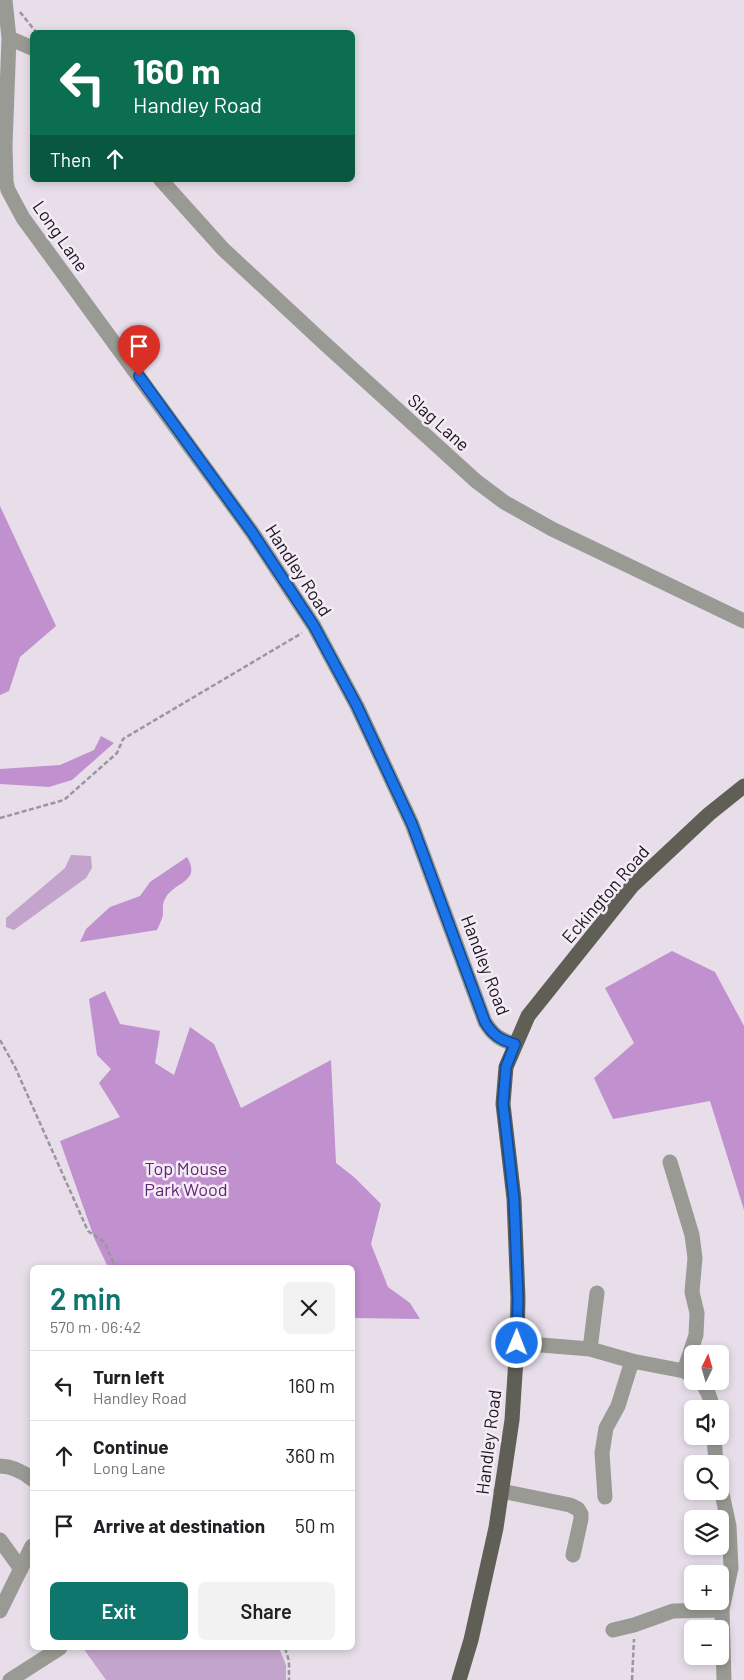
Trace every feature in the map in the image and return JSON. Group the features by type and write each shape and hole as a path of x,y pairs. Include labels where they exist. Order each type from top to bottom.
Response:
{"main road":[{"name":"Eckington Road","path":"515,1044 528,1016 632,886 709,814 744,786"},
{"name":"Handley Road","path":"459,1680 496,1528 512,1420 518,1298 514,1199 503,1104 506,1067 515,1044"}],"street":[{"name":"Long Lane","path":"11,3 3,169 8,190 23,218 197,456"},
{"path":"9,38 30,47"},
{"name":"Slag Lane","path":"163,182 223,248 323,342 483,486 504,502 552,529 744,621"},
{"name":"Handley Road","path":"197,456 252,532 314,626 357,706 412,824 485,1022 492,1033 503,1041 515,1044"},
{"path":"670,1162 692,1235 695,1258 692,1292 697,1313 694,1345"},
{"path":"590,1349 597,1293"},
{"path":"517,1343 590,1349 684,1373"},
{"path":"605,1497 602,1453 606,1428 618,1406 632,1361"},
{"path":"0,1466 7,1466 24,1472 30,1477"},
{"path":"501,1491 562,1503 578,1509 581,1519 573,1555"},
{"path":"723,1500 728,1526 731,1568 729,1577"},
{"path":"0,1540 21,1569"},
{"path":"0,1611 30,1550"},
{"path":"613,1630 673,1612 722,1610 724,1680"},
{"path":"10,1680 57,1650"}],"path":[{"path":"11,3 34,30"},
{"path":"0,818 64,800 117,754 123,739 314,626"},
{"path":"0,1040 15,1067 88,1232 104,1242 115,1265"},
{"path":"632,1680 634,1625"},
{"path":"286,1650 289,1661 289,1680"}],"shaded area":[{"path":"71,855 91,856 92,868 86,878 14,930 6,927 6,918 65,868"},
{"path":"84,1650 280,1650 286,1665 286,1680 106,1680"}],"green space":[{"path":"0,506 56,626 20,657 9,691 0,695"},
{"path":"101,736 114,743 72,780 49,787 0,784 0,769 60,765 94,750"},
{"path":"187,857 191,866 189,877 174,888 165,899 163,917 157,930 80,942 86,929 110,907 140,896 150,882"},
{"path":"672,951 715,972 744,1026 744,1210 710,1101 613,1119 594,1078 634,1043 605,988"},
{"name":"Top Mouse Park Wood","path":"105,991 120,1024 160,1031 155,1063 174,1075 190,1027 214,1044 241,1108 331,1060 336,1163 354,1177 381,1204 371,1244 388,1287 410,1303 420,1319 355,1318 355,1265 107,1265 95,1240 60,1141 120,1117 99,1083 111,1069 97,1055 89,999"}],"route":[{"path":"139,376 252,532 314,626 357,706 412,824 485,1022 492,1033 503,1041 515,1044 506,1067 503,1104 514,1199 518,1298 517,1343"}]}
